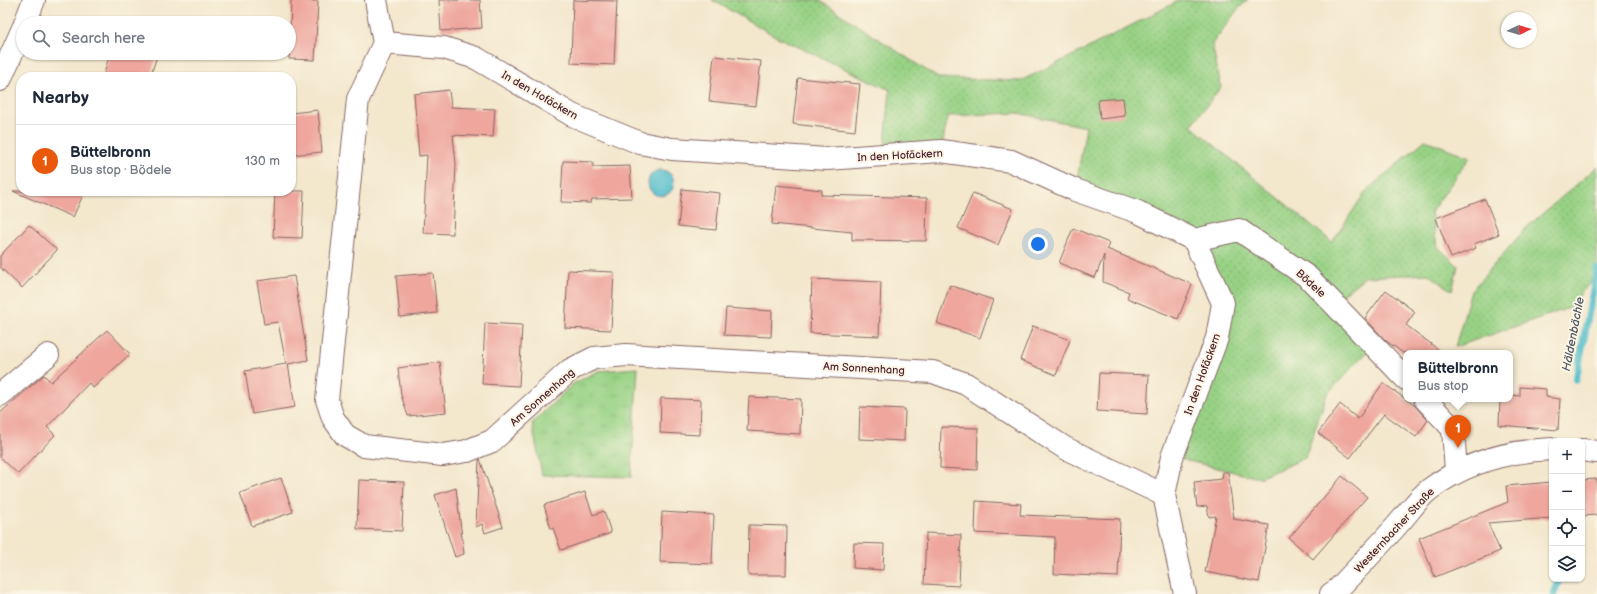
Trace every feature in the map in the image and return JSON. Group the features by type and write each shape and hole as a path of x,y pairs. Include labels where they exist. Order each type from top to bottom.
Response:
{"street":[{"path":"28,16 34,0"},
{"path":"376,0 384,43"},
{"name":"In den Hofäckern","path":"384,43 444,48 476,58 572,115 640,142 672,149 827,159 941,151 1011,161 1075,190 1138,212 1194,240 1223,303 1217,338 1172,457 1164,495 1185,594"},
{"name":"Am Sonnenhang","path":"384,43 358,99 327,400 332,418 345,435 364,446 443,455 467,452 492,441 570,370 594,358 626,354 933,372 966,384 1065,448 1164,495"},
{"path":"0,80 16,44"},
{"name":"Bödele","path":"1194,240 1240,230 1308,277 1403,376"},
{"path":"0,395 48,355"},
{"path":"1428,402 1453,429 1456,471"},
{"name":"Westernbacher Straße","path":"1331,594 1337,590 1366,561 1428,490 1456,471 1489,459 1528,450 1549,449"},
{"path":"1585,450 1597,452"}],"green space":[{"path":"712,0 819,0 938,78 1020,81 1078,53 1180,0 1248,0 1238,9 1212,44 1221,87 1191,126 1332,242 1366,191 1425,140 1470,157 1431,212 1437,246 1458,266 1452,291 1428,274 1365,277 1333,302 1374,345 1327,394 1305,458 1259,478 1172,457 1223,303 1194,240 1075,190 1086,127 1017,113 948,116 941,151 884,155 890,90 775,36"},
{"path":"1597,167 1597,274 1569,308 1455,347 1471,291 1527,227"},
{"path":"638,368 631,477 542,475 532,423 573,384 598,371"}],"water":[{"path":"661,170 670,174 674,183 670,192 661,196 652,192 648,183 652,174"}],"building":[{"path":"291,0 318,1 315,60 296,59 296,16 290,16"},
{"path":"439,0 480,0 482,28 441,31"},
{"path":"573,0 617,1 614,65 571,63"},
{"path":"714,56 761,61 756,106 709,101"},
{"path":"108,60 156,60 152,72 104,72"},
{"path":"798,78 860,84 855,131 793,124"},
{"path":"449,90 451,107 495,109 493,137 453,135 456,164 453,234 423,233 427,155 419,156 414,94"},
{"path":"1123,98 1125,116 1100,119 1098,100"},
{"path":"318,110 322,152 296,155 296,112"},
{"path":"563,161 593,162 593,167 630,166 632,198 592,199 591,203 561,202"},
{"path":"776,185 822,190 821,195 927,198 926,241 852,240 852,232 772,224"},
{"path":"682,189 720,193 716,230 678,226"},
{"path":"296,191 304,191 302,238 273,237 275,196 296,196"},
{"path":"973,193 1013,209 998,245 958,228"},
{"path":"25,196 83,196 73,217"},
{"path":"1485,199 1499,234 1474,244 1476,248 1451,258 1436,218"},
{"path":"29,225 57,250 22,288 0,267 0,256"},
{"path":"1073,228 1109,243 1107,249 1192,284 1178,319 1127,298 1129,292 1103,282 1104,255 1095,278 1059,263"},
{"path":"568,270 614,272 611,330 565,328"},
{"path":"433,273 437,313 400,317 396,276"},
{"path":"294,276 308,360 288,364 295,407 252,414 245,371 286,364 278,322 264,324 257,281"},
{"path":"812,279 881,282 879,336 810,333"},
{"path":"950,285 993,300 980,338 937,323"},
{"path":"1386,290 1415,312 1406,325 1439,350 1403,350 1403,353 1385,340 1365,318"},
{"path":"726,308 772,311 771,337 724,335"},
{"path":"485,323 522,325 519,386 482,384"},
{"path":"1033,326 1070,340 1056,375 1020,360"},
{"path":"107,330 130,354 93,388 89,383 47,427 55,435 18,474 0,457 0,413 44,375 51,382"},
{"path":"440,362 446,412 408,416 401,395 398,368"},
{"path":"1099,373 1149,375 1147,414 1097,411"},
{"path":"1383,383 1403,397 1403,402 1410,402 1414,405 1428,420 1416,437 1384,414 1350,458 1318,433 1340,404 1358,419"},
{"path":"1520,387 1546,389 1546,397 1560,399 1558,430 1499,425 1500,402 1513,402 1513,395 1520,396"},
{"path":"749,397 801,399 800,434 747,431"},
{"path":"661,398 701,400 700,435 660,433"},
{"path":"860,407 905,409 904,441 859,439"},
{"path":"941,427 978,428 977,470 940,468"},
{"path":"480,459 503,527 485,533 482,524 476,527"},
{"path":"1223,472 1228,472 1234,519 1269,525 1259,582 1205,572 1216,516 1209,517 1207,506 1197,507 1194,482 1222,479"},
{"path":"1342,476 1367,497 1313,559 1289,538"},
{"path":"281,478 293,512 252,526 240,493"},
{"path":"1597,479 1597,515 1585,516 1585,480"},
{"path":"359,480 404,482 402,531 357,529"},
{"path":"1549,482 1549,518 1488,523 1500,551 1435,577 1419,538 1508,502 1506,486"},
{"path":"456,488 464,554 455,557 435,495"},
{"path":"585,492 593,515 604,511 611,533 561,550 553,528 551,529 544,505"},
{"path":"976,501 1021,504 1020,515 1120,519 1118,577 1054,574 1055,537 975,533"},
{"path":"662,512 714,515 712,564 660,562"},
{"path":"749,525 787,526 786,575 748,575"},
{"path":"926,533 961,535 959,586 924,584"},
{"path":"854,543 884,544 883,570 853,568"}],"waterway":[{"name":"Häldenbächle","path":"1576,380 1597,269"},
{"name":"Häldenbächle","path":"1554,594 1558,582"}],"place":[{"name":"Büttelbronn","path":"1458,448"}]}
